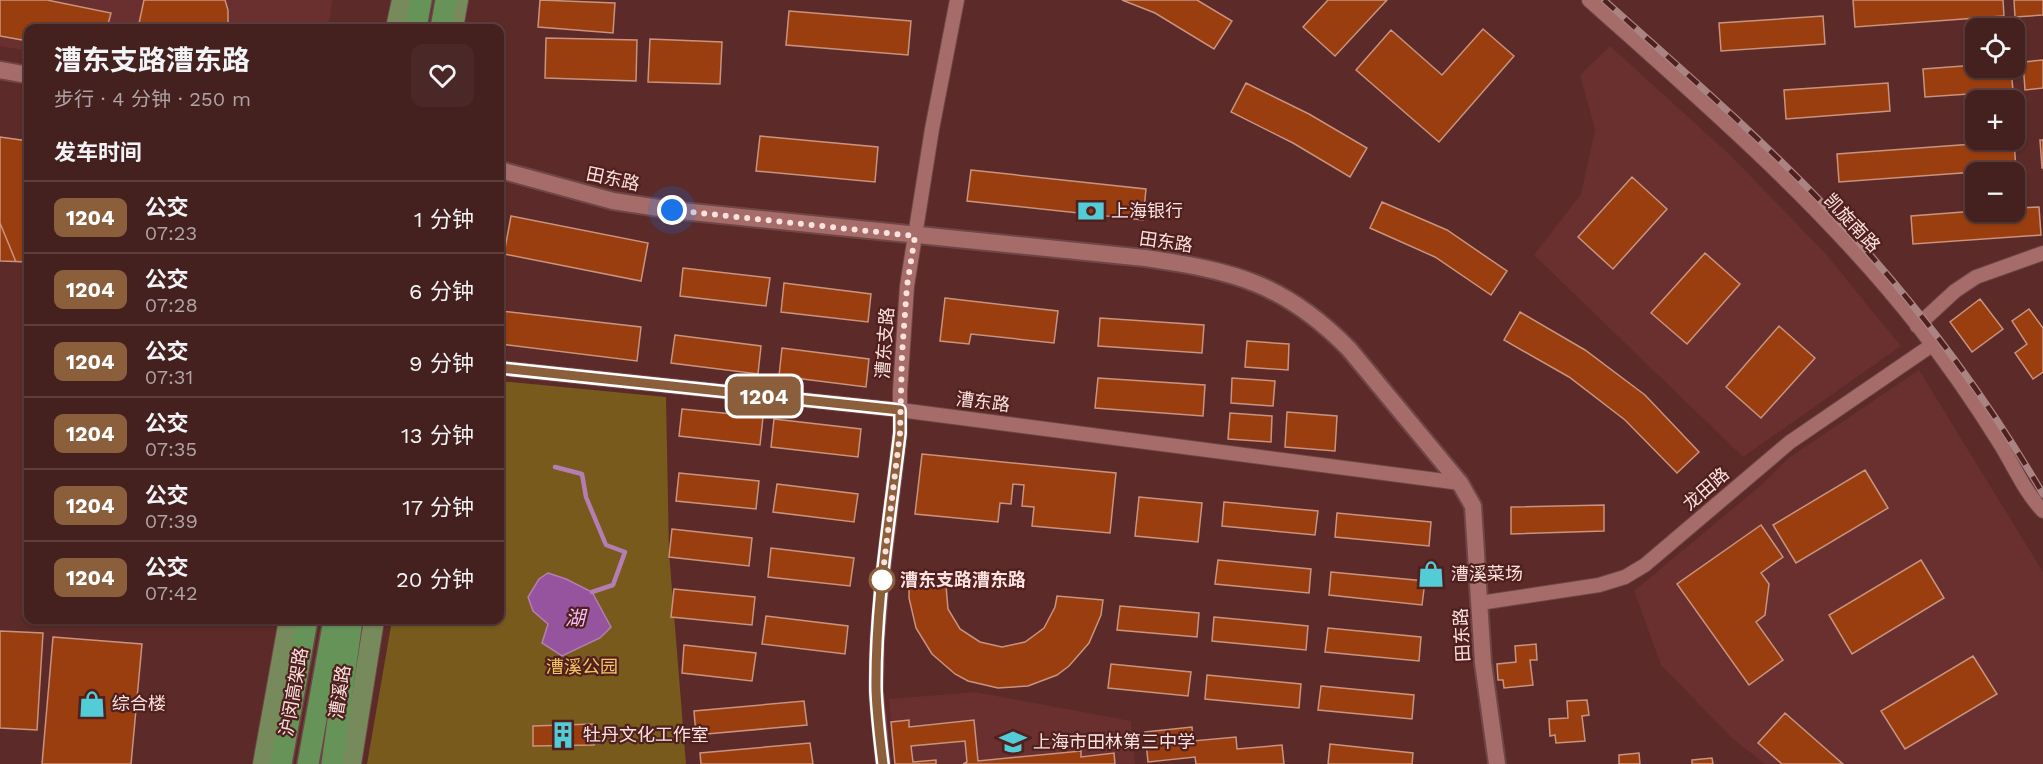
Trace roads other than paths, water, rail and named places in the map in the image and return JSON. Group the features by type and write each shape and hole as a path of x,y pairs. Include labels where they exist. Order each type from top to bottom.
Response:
{"highway":[{"path":"417,24 421,0"},
{"path":"442,24 446,0"},
{"name":"沪闵高架路","path":"281,764 307,624"},
{"name":"沪闵高架路","path":"308,764 333,624"},
{"path":"330,764 351,624"}],"main road":[{"path":"397,24 402,0"},
{"path":"454,24 458,0"},
{"path":"263,764 288,624"},
{"path":"351,764 373,624"}],"street":[{"name":"漕东支路","path":"883,764 876,692 877,643 882,580 900,433 907,286 932,129 957,0"},
{"name":"凯旋南路","path":"1588,0 1773,166 1863,260 1958,381 1999,442 2032,498 2043,511"},
{"path":"0,70 24,74"},
{"name":"田东路","path":"504,171 561,188 625,202 683,211 1191,265 1231,274 1270,289 1302,307 1349,349 1460,483 1473,506 1483,663 1497,764"},
{"path":"1917,326 1954,291 1976,277 2043,253"},
{"name":"龙田路","path":"1480,603 1599,585 1625,577 1645,565 1790,442 1932,345"},
{"name":"漕东路","path":"504,368 900,410 1460,483"}],"water":[{"name":"湖","path":"548,573 592,592 611,627 600,638 562,656 542,643 548,624 533,611 528,597 539,579"}],"waterway":[{"path":"555,467 582,474 586,497 606,545 625,552 613,585 592,592"}],"railway":[{"path":"1604,0 1748,129 1860,243 1945,346 1996,419 2043,494"}],"place":[{"name":"上海银行","path":"1091,211"},
{"name":"漕溪菜场","path":"1431,574"},
{"name":"漕东支路漕东路","path":"882,580"},
{"name":"综合楼","path":"92,704"},
{"name":"牡丹文化工作室","path":"563,735"},
{"name":"上海市田林第三中学","path":"1013,742"}],"park label":[{"name":"漕溪公园","path":"582,667"}]}
